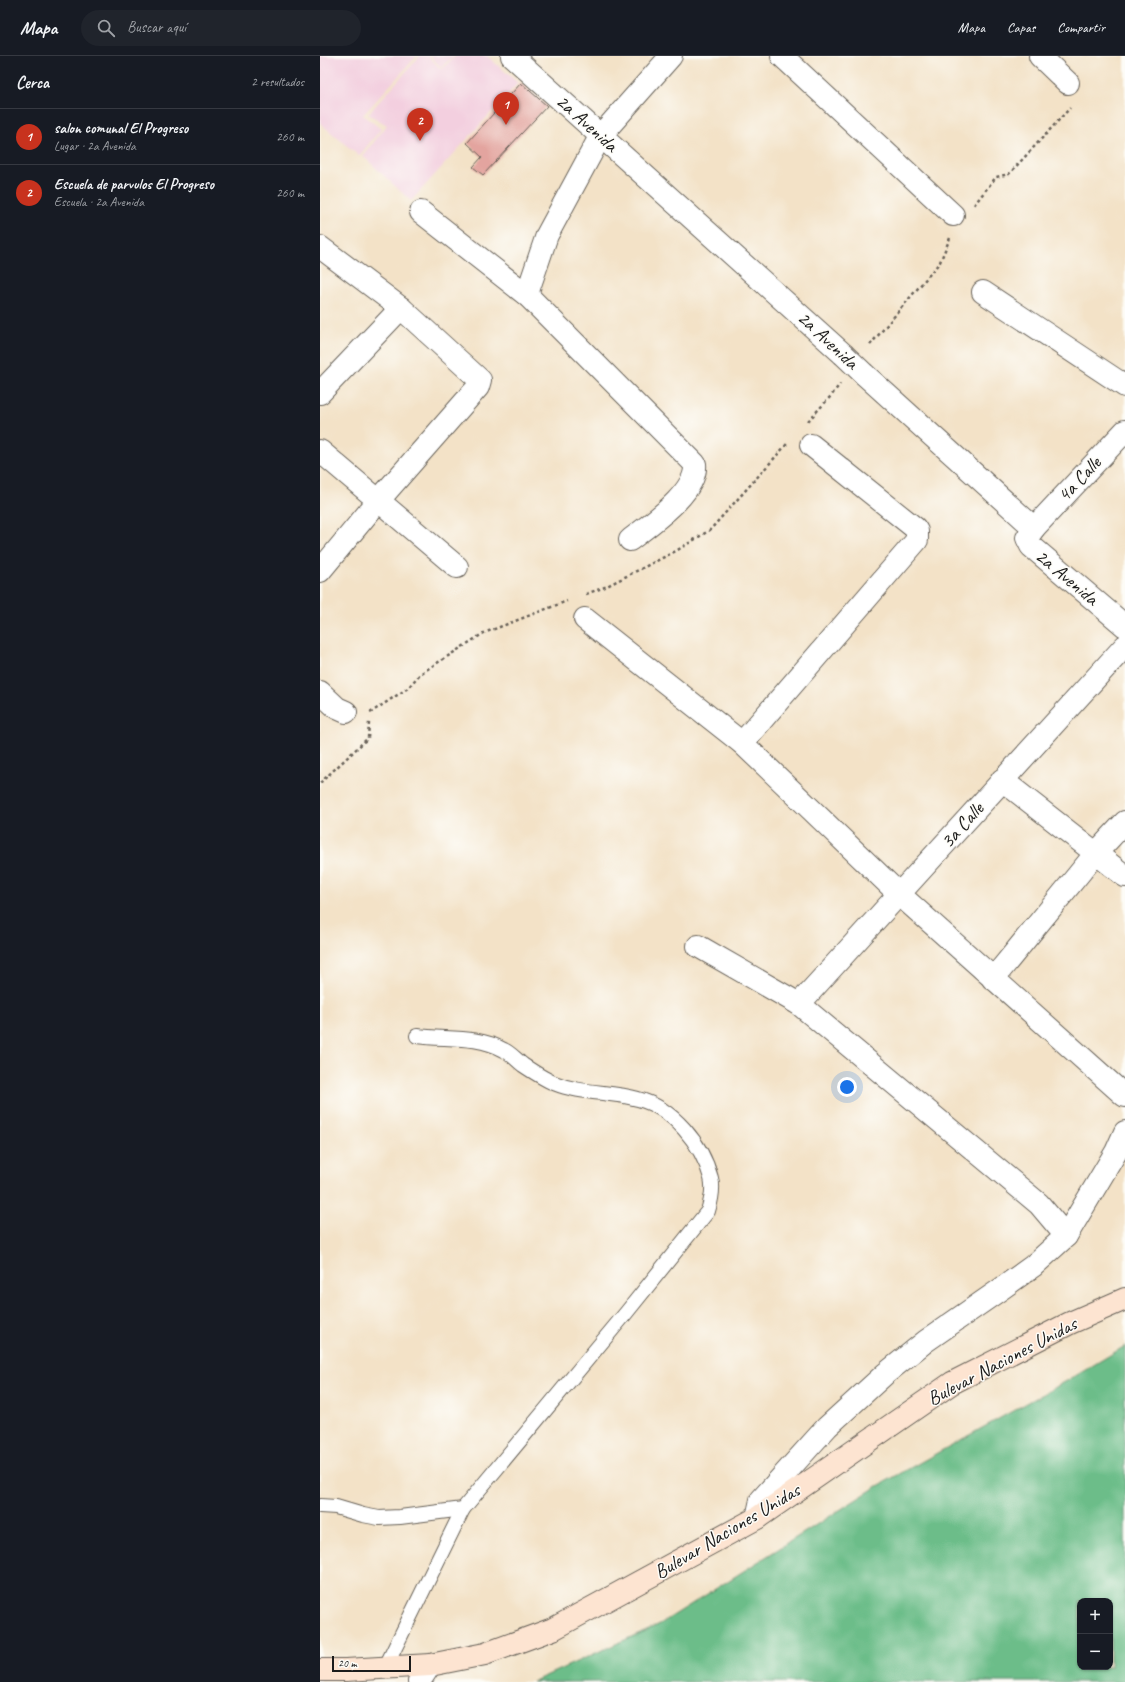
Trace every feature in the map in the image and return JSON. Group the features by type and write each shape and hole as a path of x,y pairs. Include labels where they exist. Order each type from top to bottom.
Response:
{"main road":[{"name":"Bulevar Naciones Unidas","path":"320,1670 384,1668 424,1674 485,1654 553,1629 757,1518 952,1383 1035,1341 1125,1299"}],"street":[{"name":"2a Avenida","path":"512,56 1034,528 1027,538 1030,546 1125,626"},
{"path":"528,296 533,271 547,235 601,135 671,56"},
{"path":"782,56 953,215"},
{"path":"1040,56 1068,83"},
{"path":"421,212 528,296 695,464 695,476 676,502 630,540"},
{"path":"320,247 401,308 478,378 480,384 320,570"},
{"path":"983,292 1125,386"},
{"path":"320,393 401,308"},
{"name":"4a Calle","path":"1034,528 1125,431"},
{"path":"742,743 917,540 917,531 915,528 811,445"},
{"path":"320,451 457,566"},
{"path":"585,619 742,743 898,894 1125,1096"},
{"name":"3a Calle","path":"799,1004 1125,646"},
{"path":"320,692 338,708 346,712"},
{"path":"1002,780 1125,876"},
{"path":"993,979 1096,854 1125,822"},
{"path":"698,946 799,1004 1039,1204 1066,1236"},
{"path":"757,1518 761,1500 827,1427 885,1374 926,1341 1033,1266 1066,1236 1116,1152 1125,1132"}],"lane":[{"path":"384,1668 463,1509 626,1313 708,1211 712,1198 711,1179 698,1146 673,1119 658,1108 638,1099 576,1090 554,1083 524,1065 504,1050 484,1042 469,1039 418,1036"},
{"path":"320,1506 336,1507 379,1518 400,1517 463,1509"}],"shaded area":[{"path":"320,56 417,56 363,115 381,129 359,156 320,123"},
{"path":"420,56 428,56 441,69 456,56 487,56 518,83 411,201 363,156 387,125 368,114"},
{"path":"430,56 454,56 441,67"}],"green space":[{"path":"1125,1346 1125,1682 532,1682 660,1624 876,1487 1072,1378"}],"building":[{"path":"521,83 547,106 483,175 473,167 482,157 467,143"}],"place":[{"name":"salon comunal El Progreso","path":"506,125"},
{"name":"Escuela de parvulos El Progreso","path":"420,141"}]}
